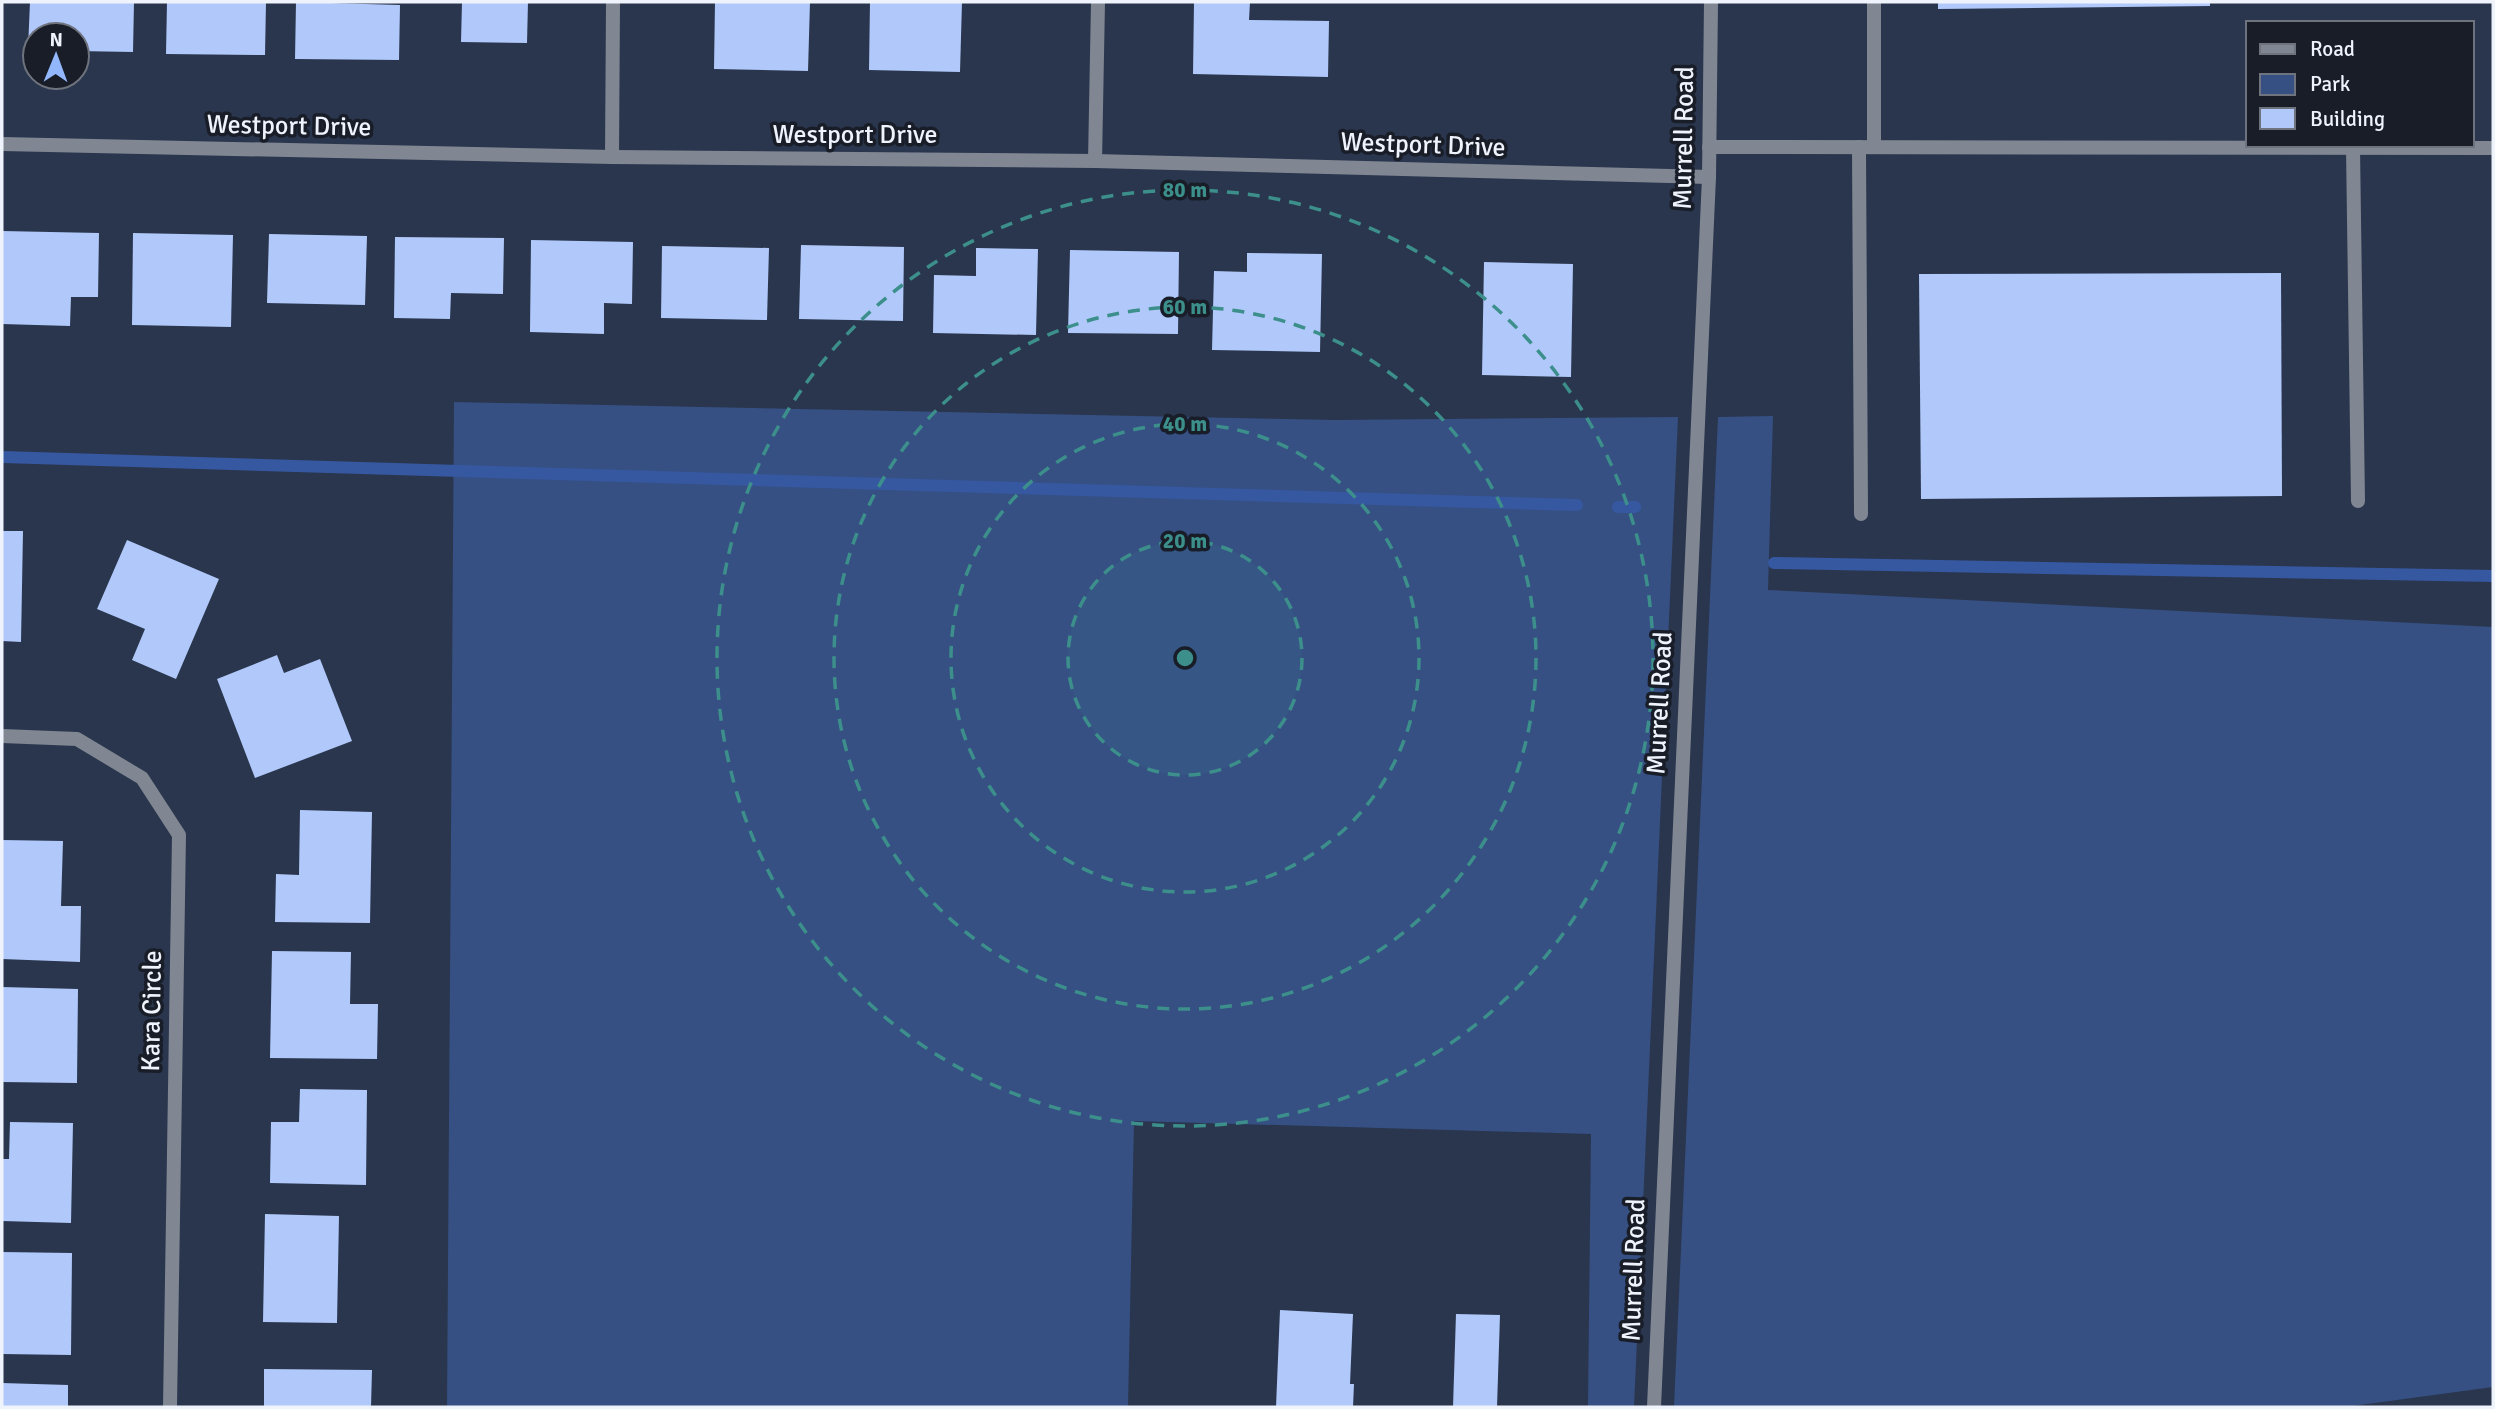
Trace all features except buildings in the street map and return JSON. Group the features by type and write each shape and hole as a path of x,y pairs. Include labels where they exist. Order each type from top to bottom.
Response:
{"street":[{"path":"612,157 613,2"},
{"path":"1095,161 1097,2"},
{"name":"Murrell Road","path":"1654,1407 1709,177 1711,2"},
{"path":"1861,514 1866,147 1874,2"},
{"name":"Westport Drive","path":"2,144 612,157 1095,161 1709,177"},
{"path":"1709,147 2493,148"},
{"path":"2353,148 2358,501"},
{"name":"Kara Circle","path":"2,736 77,738 142,778 179,835 170,1407"}],"green space":[{"path":"454,402 1336,420 1678,417 1634,1407 1588,1407 1591,1134 1134,1121 1128,1407 447,1407"},
{"path":"1773,416 1768,590 2493,627 2493,1387 2345,1407 1674,1407 1718,417"}],"waterway":[{"path":"2,457 1577,505"},
{"path":"1618,507 1635,507"},
{"path":"1774,563 2493,576"}]}
